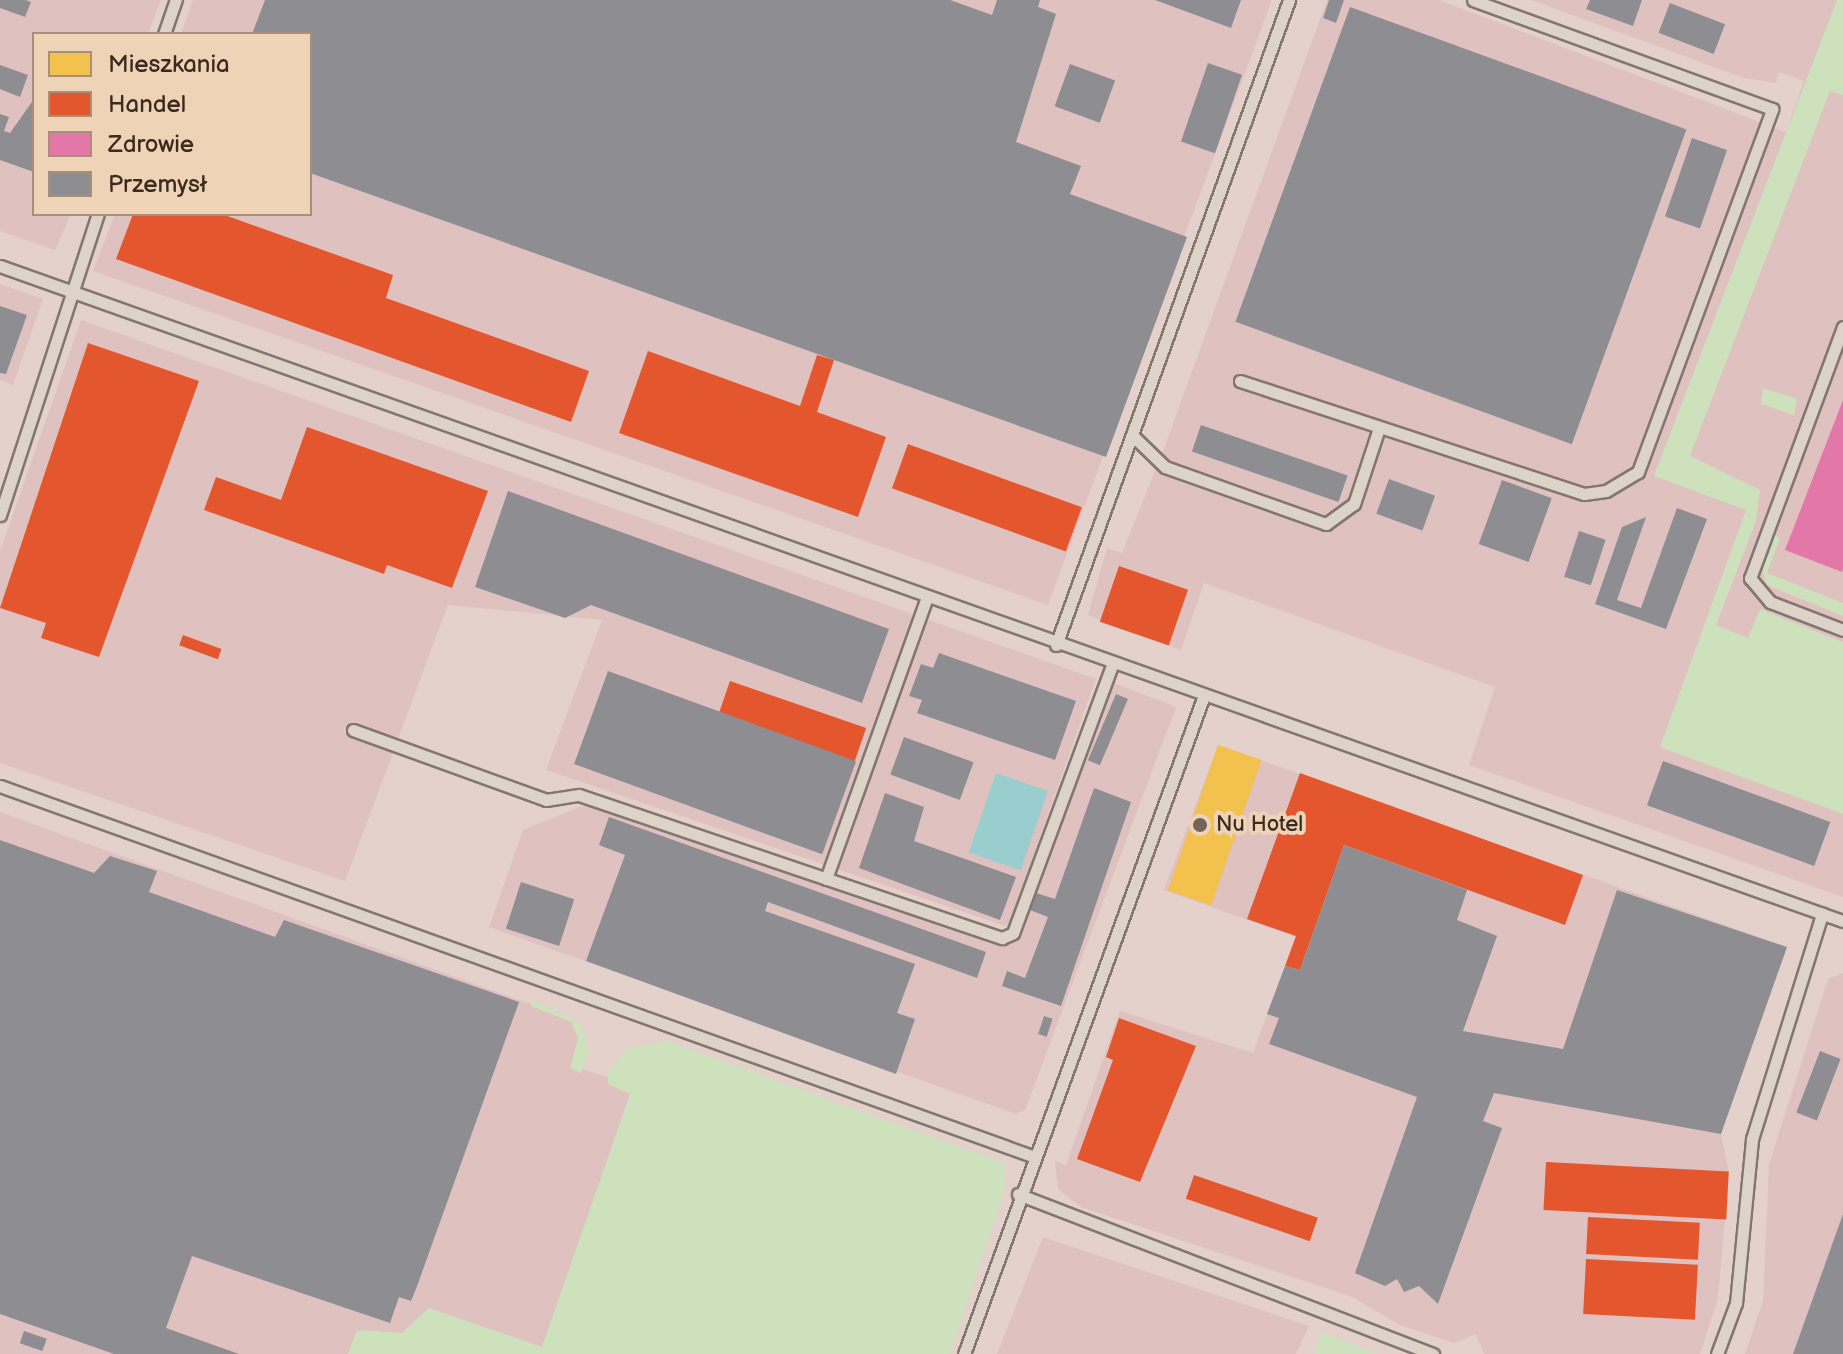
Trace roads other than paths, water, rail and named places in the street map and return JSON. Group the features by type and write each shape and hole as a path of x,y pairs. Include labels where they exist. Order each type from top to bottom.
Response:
{"lane":[{"path":"165,32 176,0"},
{"path":"1056,645 1289,0"},
{"path":"1240,381 1584,494 1606,491 1638,472 1772,109 1473,0"},
{"path":"0,515 69,291 97,216"},
{"path":"0,266 1112,666 1843,921"},
{"path":"1843,327 1750,578 1770,602 1843,630"},
{"path":"1132,435 1165,467 1326,524 1354,504 1379,428"},
{"path":"826,879 927,597"},
{"path":"353,730 546,800 579,795 990,936 1013,933 1112,666"},
{"path":"964,1354 1018,1194 1203,698"},
{"path":"0,786 1032,1156"},
{"path":"1717,1354 1736,1303 1752,1139 1822,914"},
{"path":"1018,1194 1433,1354"}],"water":[{"path":"996,773 1048,791 1021,870 969,852"}],"place":[{"name":"Nu Hotel","path":"1200,825"}]}
